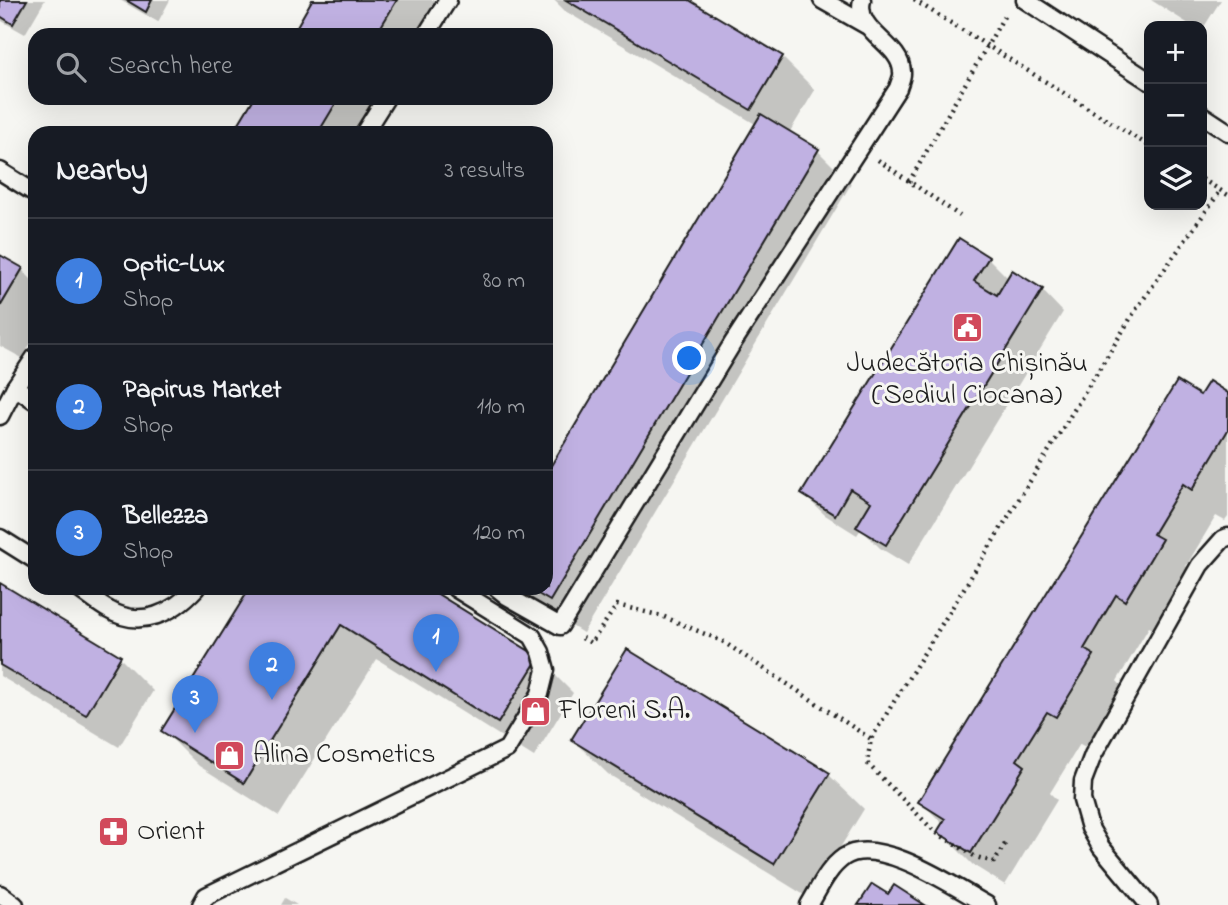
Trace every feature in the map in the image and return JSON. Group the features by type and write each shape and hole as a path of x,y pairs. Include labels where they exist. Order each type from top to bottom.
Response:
{"lane":[{"path":"430,28 448,0"},
{"path":"506,595 560,626 734,341 898,88 902,72 898,59 890,49 866,25 822,0"},
{"path":"862,0 860,8 866,25"},
{"path":"1025,0 1144,78"},
{"path":"368,126 382,105"},
{"path":"1207,118 1228,132"},
{"path":"0,171 28,189"},
{"path":"0,416 28,368"},
{"path":"15,387 28,396"},
{"path":"1149,905 1101,847 1090,828 1082,800 1083,781 1093,755 1200,565 1223,539 1228,537"},
{"path":"0,538 28,556"},
{"path":"88,595 110,611 130,618 156,616 174,608 188,595"},
{"path":"201,905 206,897 507,749 540,694 546,670 533,636 466,595"},
{"path":"809,905 829,872 845,856 861,852 885,855 918,866 987,905"},
{"path":"0,894 15,905"}],"path":[{"path":"914,0 1144,143"},
{"path":"909,182 1007,12"},
{"path":"860,147 960,216"},
{"path":"1207,181 1228,195"},
{"path":"1005,844 994,862 975,857 935,832 867,763 871,739 1135,311 1221,191"},
{"path":"560,626 591,643 617,605 662,616 722,641 871,739"}],"building":[{"path":"0,0 27,0 13,24 0,16"},
{"path":"126,0 152,0 146,12"},
{"path":"312,0 397,0 380,28 296,28"},
{"path":"566,0 689,0 783,56 751,110"},
{"path":"250,105 335,105 322,126 237,126"},
{"path":"761,114 819,149 550,601 540,595 553,595 553,462"},
{"path":"959,238 989,257 974,281 997,295 1012,270 1043,289 886,545 856,527 871,502 850,489 835,515 801,494"},
{"path":"0,255 23,268 0,307"},
{"path":"1177,381 1200,395 1209,381 1228,393 1228,430 1192,490 1183,484 1153,534 1162,539 1125,601 1116,595 1084,649 1094,655 1056,717 1047,712 1017,760 1025,766 971,853 937,832 945,819 918,802"},
{"path":"0,583 121,656 86,715 0,665"},
{"path":"246,595 439,595 539,657 498,723 341,625 244,783 161,731"},
{"path":"627,649 830,773 774,864 571,740"},
{"path":"872,884 888,894 894,885 925,905 858,905"}],"place":[{"name":"Judecătoria Chișinău (Sediul Ciocana)","path":"967,327"},
{"name":"Optic-Lux","path":"436,672"},
{"name":"Papirus Market","path":"272,700"},
{"name":"Floreni S.A.","path":"536,711"},
{"name":"Bellezza","path":"195,733"},
{"name":"Alina Cosmetics","path":"230,755"},
{"name":"Orient","path":"114,832"}]}
